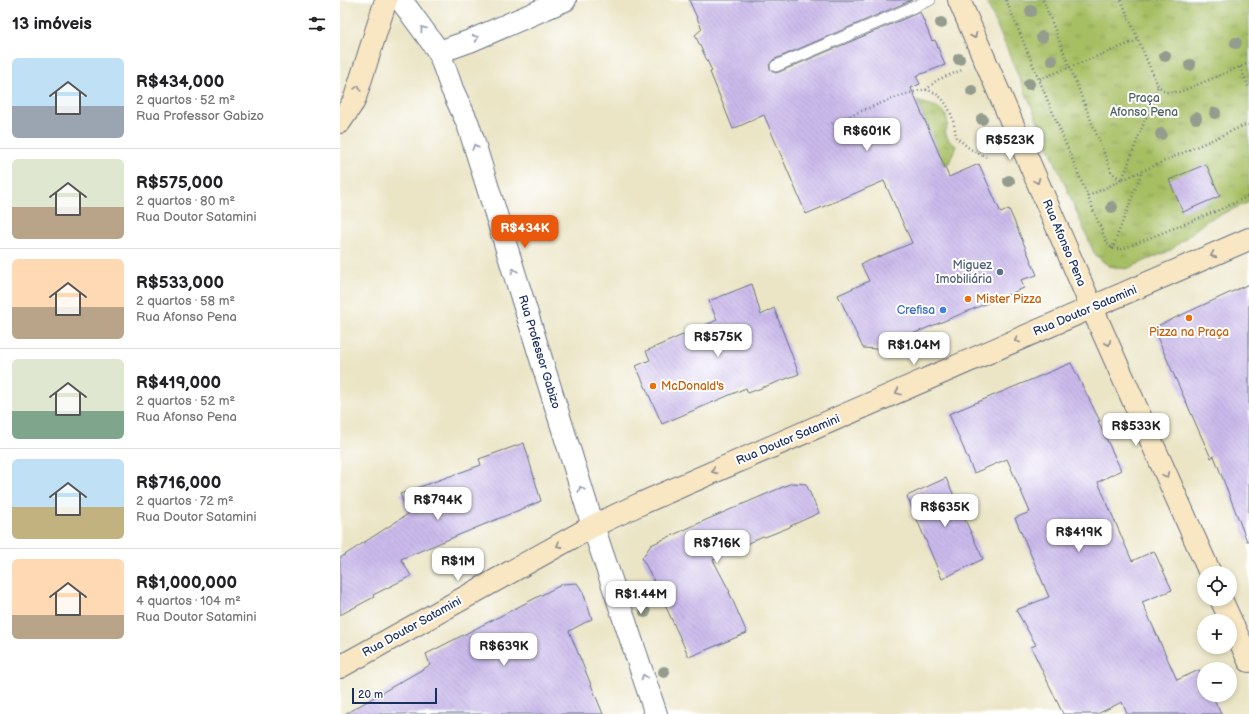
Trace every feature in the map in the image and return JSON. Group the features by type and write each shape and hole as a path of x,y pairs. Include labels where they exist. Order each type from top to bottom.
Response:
{"main road":[{"path":"340,122 354,101 386,0"},
{"name":"Rua Afonso Pena","path":"959,0 1092,308 1207,566"},
{"name":"Rua Doutor Satamini","path":"340,667 593,526 640,504 1249,239"},
{"path":"1225,606 1249,661"}],"street":[{"name":"Rua Professor Gabizo","path":"401,0 440,52 452,89 468,124 593,526 656,714"},
{"path":"440,52 470,41 565,0"}],"lane":[{"path":"776,66 930,0"}],"path":[{"path":"1006,0 1107,243 1112,249"},
{"path":"1043,0 1112,173 1122,180"},
{"path":"1121,0 1158,86 1167,92 1180,92 1249,63"},
{"path":"1040,79 1138,40"},
{"path":"828,125 906,94 926,90 937,80 985,61"},
{"path":"1240,67 1249,88"},
{"path":"1122,180 1158,86"},
{"path":"926,90 939,96 949,109 954,123 956,137 970,149 986,157"},
{"path":"1088,196 1245,125 1249,126"},
{"path":"1112,249 1142,171"},
{"path":"1112,249 1122,249 1219,210 1249,196"}],"green space":[{"name":"Praça Afonso Pena","path":"986,0 1249,0 1249,202 1206,221 1171,250 1126,269 1109,266 1095,255"},
{"path":"917,101 937,107 945,113 948,124 945,132 949,141 956,146 949,163 944,166"}],"building":[{"path":"689,0 912,0 773,60 769,65 770,69 775,73 779,72 920,12 932,41 935,40 945,65 916,76 920,84 911,88 949,177 979,164 1001,213 1009,209 1037,275 1021,280 1024,288 876,349 863,348 838,295 869,281 861,264 912,243 884,181 806,214 764,115 733,129 710,72 712,71 695,35 702,29"},
{"path":"1206,164 1220,196 1183,212 1169,180"},
{"path":"752,284 761,315 774,308 799,374 748,393 746,388 662,424 636,366 650,360 646,351 717,320 709,301"},
{"path":"1249,284 1249,541 1247,541 1214,456 1211,458 1153,328"},
{"path":"1071,363 1100,421 1098,421 1121,470 1098,482 1132,561 1154,551 1172,590 1142,602 1177,680 1197,671 1197,702 1215,702 1221,714 1127,714 1122,702 1097,714 1063,714 1031,647 1036,645 1016,610 1049,597 1015,518 1030,512 1007,459 974,473 949,414"},
{"path":"524,443 541,501 401,559 411,576 373,595 374,597 340,615 340,558 408,514 400,494 481,465 479,459"},
{"path":"946,478 983,559 942,579 907,496"},
{"path":"792,483 806,484 819,513 790,527 765,537 763,536 713,560 730,592 747,633 689,657 642,558 651,545"},
{"path":"577,583 583,592 592,619 569,631 603,714 345,714 430,665 426,654 563,584"}],"place":[{"name":"Miguez Imobiliária","path":"1000,272"},
{"name":"Mister Pizza","path":"968,299"},
{"name":"Crefisa","path":"943,310"},
{"name":"Pizza na Praça","path":"1189,318"},
{"name":"McDonald's","path":"653,386"}]}
